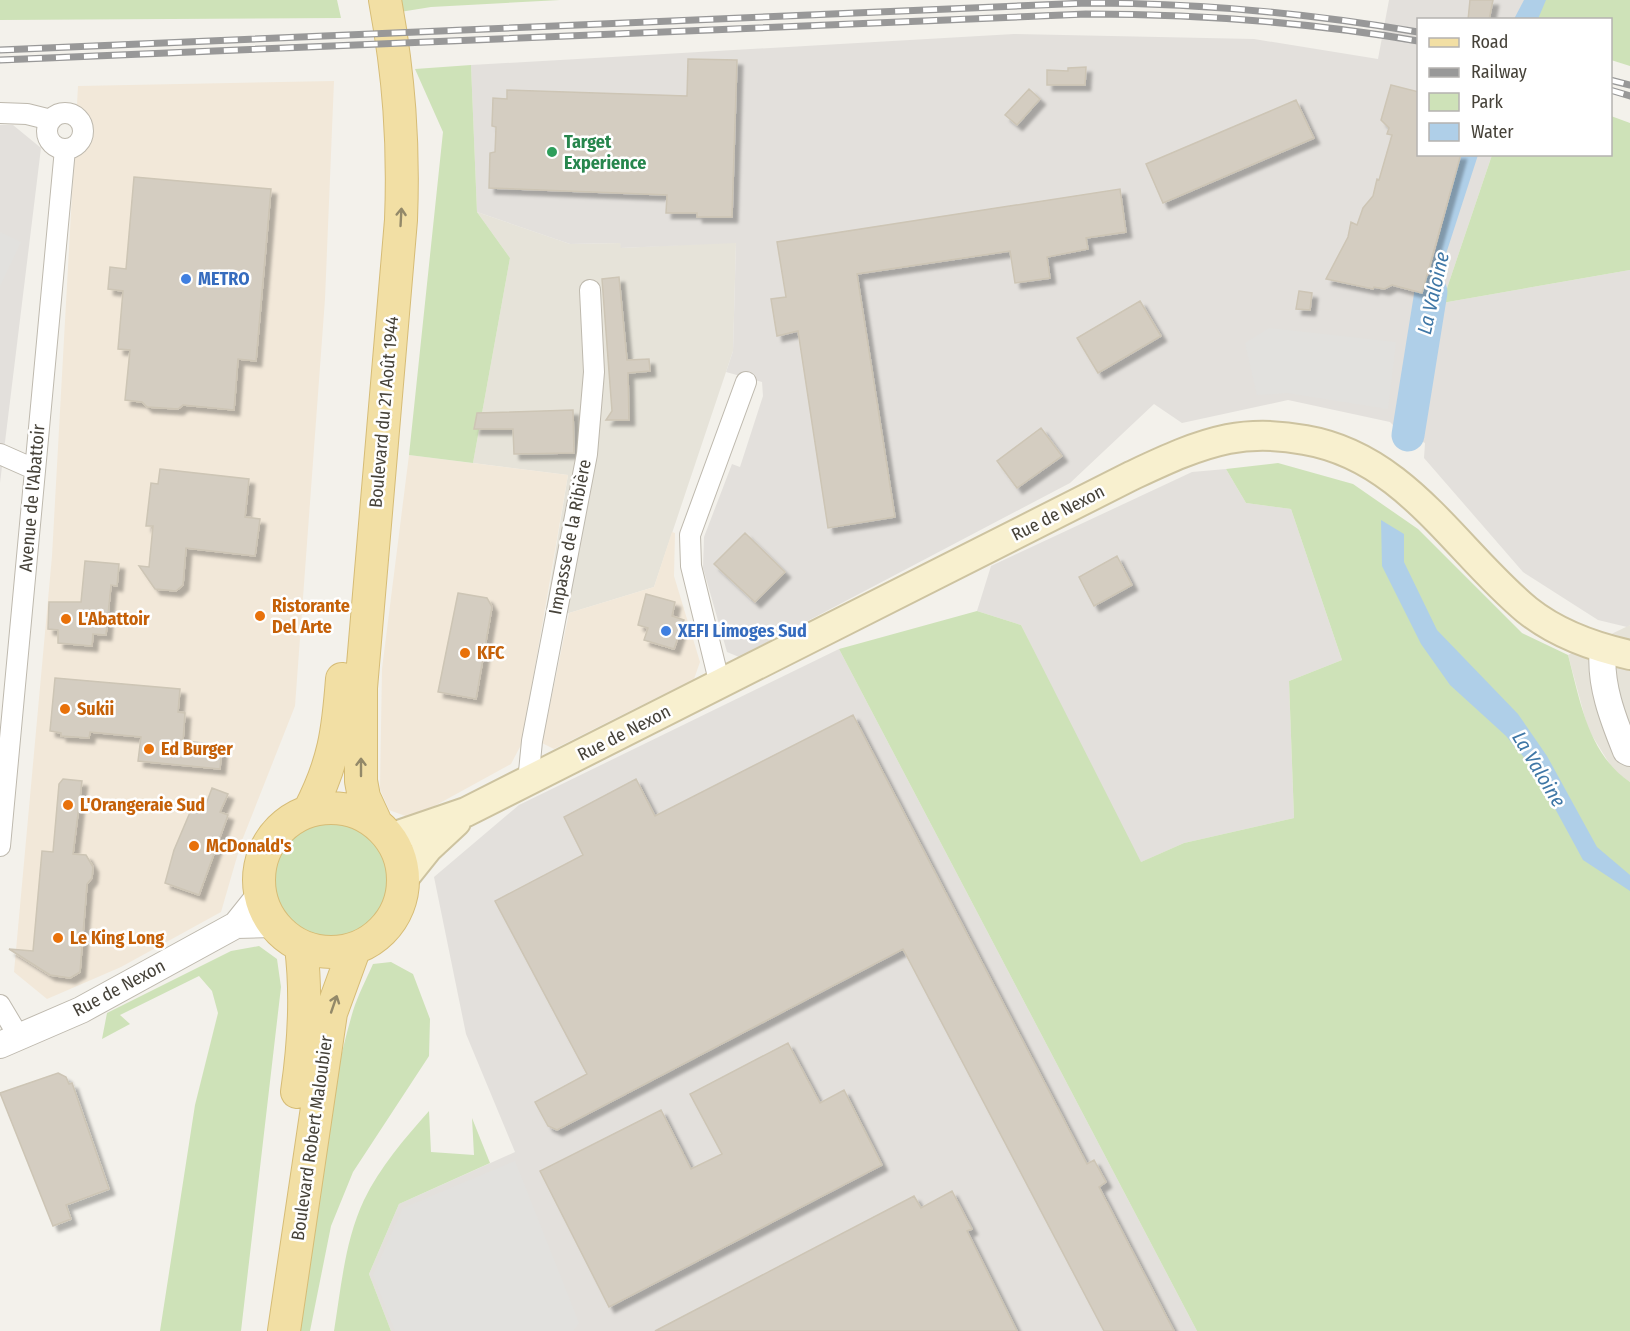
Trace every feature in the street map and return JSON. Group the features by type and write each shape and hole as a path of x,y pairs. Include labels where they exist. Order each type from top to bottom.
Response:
{"main road":[{"name":"Boulevard du 21 Août 1944","path":"309,811 327,775 338,726 374,314 383,176 378,66 366,0"},
{"name":"Boulevard du 21 Août 1944","path":"383,830 364,797 361,781 361,688 404,164 396,57 385,0"},
{"name":"Rue de Nexon","path":"383,830 466,812 1182,452 1229,439 1277,435 1329,444 1378,467 1415,496 1528,611 1575,638 1603,649 1630,655"},
{"path":"333,808 357,812 383,830 400,858 404,878 403,895 389,925 373,940 354,950 337,953 318,952 301,947 273,924 260,895 259,874 263,853 274,834 290,820 309,811 333,808"},
{"name":"Rue de Nexon","path":"404,878 428,848 466,812"},
{"name":"Boulevard Robert Maloubier","path":"264,1331 302,1060 305,980 301,947"},
{"name":"Boulevard Robert Maloubier","path":"284,1331 331,1013 354,950"}],"street":[{"path":"0,112 27,114 51,120"},
{"path":"61,113 68,113 81,123 81,140 73,148 65,149 56,147 46,131 51,120 61,113"},
{"name":"Avenue de l'Abattoir","path":"0,846 65,149"},
{"name":"Impasse de la Ribière","path":"528,782 532,741 586,454 594,372 590,290"},
{"path":"720,685 691,566 690,535 747,382"},
{"path":"0,454 34,469"},
{"path":"1603,649 1604,680 1629,755"},
{"name":"Rue de Nexon","path":"9,1041 81,1010 236,925 260,895"},
{"name":"Rue de Nexon","path":"236,925 273,924"},
{"path":"0,1005 9,1041"}],"shaded area":[{"path":"1389,0 1535,0 1531,18 1417,18 1417,156 1492,156 1442,303 1630,270 1630,625 1627,627 1598,620 1523,572 1424,458 1425,443 1398,430 1390,422 1288,400 1182,423 1154,404 1070,483 739,657 727,652 703,568 704,537 732,464 740,467 763,396 762,382 726,372 733,351 736,243 621,248 620,243 570,244 477,212 471,65 1014,34 1254,39 1378,59"},
{"path":"334,81 325,299 295,706 241,843 221,912 121,967 47,999 14,972 52,556 78,86"},
{"path":"0,125 13,125 41,148 0,483"},
{"path":"477,212 570,244 620,243 622,248 736,242 733,351 654,587 569,613 545,616 568,475 473,463 510,258"},
{"path":"0,232 21,242 0,286"},
{"path":"1269,328 1396,342 1388,409 1287,393 1257,395 1245,343"},
{"path":"409,455 568,475 522,743 511,764 429,809 408,817 389,810 380,789 382,669"},
{"path":"1226,469 1246,503 1291,509 1342,660 1289,681 1294,818 1184,843 1139,863 1021,625 977,611 991,566 1192,472"},
{"path":"672,532 675,533 674,576 700,662 694,679 554,749 542,743 569,613 654,587"},
{"path":"1630,625 1630,782 1614,771 1588,729 1568,655"},
{"path":"839,649 1197,1331 391,1331 369,1274 399,1204 515,1152 466,1034 434,877 519,805"},
{"path":"515,1161 579,1323 573,1331 395,1331 373,1275 403,1208"}],"green space":[{"path":"0,0 337,0 341,18 0,20"},
{"path":"396,0 560,0 431,7 400,12"},
{"path":"1535,0 1630,0 1630,66 1612,60 1612,18 1531,18"},
{"path":"471,65 477,212 510,258 473,463 409,455 443,132 415,69"},
{"path":"1612,116 1630,123 1630,270 1442,303 1492,156 1612,156"},
{"path":"1278,463 1353,484 1418,529 1522,633 1568,655 1582,708 1595,741 1604,757 1630,782 1630,1331 1197,1331 839,649 977,611 1021,625 1141,862 1184,843 1294,818 1289,681 1342,660 1291,509 1246,503 1226,469"},
{"path":"332,823 354,827 372,840 385,858 389,880 385,902 372,920 354,933 332,937 310,933 292,920 279,902 275,880 279,858 292,840 310,827"},
{"path":"259,946 277,959 281,987 241,1331 160,1331 195,1105 218,1013 212,991 199,976 120,1015 130,1024 102,1039 107,1013 231,951"},
{"path":"391,962 413,974 430,1019 429,1056 353,1172 331,1226 310,1331 298,1331 327,1130 343,1050 355,1005 373,964"},
{"path":"429,1111 431,1152 474,1155 472,1118 490,1163 399,1204 369,1274 391,1331 334,1331 348,1248 364,1200 385,1164"}],"water":[{"path":"1524,0 1546,0 1538,18 1515,18"},
{"path":"1461,156 1478,156 1445,257 1440,282 1442,303 1427,336 1413,335"},
{"path":"1381,520 1404,534 1404,562 1437,630 1518,714 1547,756 1597,847 1630,875 1630,891 1583,860 1533,768 1506,736 1450,685 1421,644 1382,566"}],"building":[{"path":"1470,0 1493,0 1489,18 1468,18"},
{"path":"688,59 737,60 732,217 697,217 697,213 666,213 667,195 489,188 490,153 495,152 496,127 492,126 493,98 507,99 507,90 687,96"},
{"path":"1086,67 1085,85 1047,85 1047,70 1068,71 1068,68"},
{"path":"1391,85 1417,92 1417,156 1460,156 1422,293 1392,285 1384,289 1374,287 1373,289 1326,279 1348,237 1351,222 1357,225 1363,208 1373,196 1377,179 1379,180 1392,135 1387,134 1389,128 1381,120"},
{"path":"1029,89 1040,99 1017,125 1005,115"},
{"path":"1296,100 1314,138 1163,203 1146,164"},
{"name":"METRO","path":"134,177 271,189 256,361 238,359 234,410 183,405 178,409 147,407 142,402 125,400 130,350 118,349 123,291 108,289 110,267 126,269"},
{"path":"1120,189 1126,232 1086,238 1088,249 1047,257 1050,278 1015,283 1010,251 857,274 895,517 828,528 798,331 777,336 771,299 786,297 777,242"},
{"path":"619,277 627,360 649,359 650,371 628,373 629,420 606,420 612,411 602,279"},
{"path":"1299,291 1312,293 1310,310 1296,309"},
{"path":"1140,301 1161,336 1098,373 1077,338"},
{"path":"573,410 574,453 514,454 513,429 474,429 477,413"},
{"path":"1041,428 1062,456 1017,488 997,461"},
{"path":"160,469 249,479 245,517 260,519 255,556 186,548 183,585 176,591 155,589 139,566 149,567 153,526 146,526 151,483 158,484"},
{"path":"745,533 785,572 755,602 714,564"},
{"path":"1117,556 1132,585 1094,606 1079,577"},
{"path":"85,561 119,564 117,586 111,585 106,635 93,634 92,646 58,643 58,630 48,629 49,602 81,602"},
{"name":"KFC","path":"458,593 487,598 492,607 476,699 438,692"},
{"path":"646,594 675,602 672,616 684,620 674,649 644,640 648,628 638,625"},
{"path":"55,678 180,689 178,712 185,713 183,741 222,745 220,769 138,761 141,737 90,732 89,738 61,736 61,733 50,731"},
{"path":"853,715 1087,1164 1094,1160 1106,1182 1099,1187 1174,1331 1104,1331 903,949 557,1130 548,1126 535,1102 587,1074 495,901 583,855 564,817 636,779 655,816"},
{"path":"63,779 82,781 73,854 86,855 93,867 92,878 87,884 80,972 70,978 50,975 9,949 33,951 42,851 53,852 59,784"},
{"path":"212,788 228,794 220,812 228,815 199,895 165,883 174,850 194,803 205,807"},
{"path":"788,1043 820,1103 844,1090 882,1165 609,1307 540,1171 661,1110 691,1169 722,1154 690,1094"},
{"path":"58,1073 66,1077 69,1084 72,1083 109,1189 66,1205 71,1219 53,1226 0,1093"},
{"path":"952,1191 972,1229 967,1231 1017,1331 655,1331 914,1196 921,1208"}],"waterway":[{"name":"La Valoine","path":"1408,435 1431,292"}],"railway":[{"path":"0,50 1087,3 1253,10 1336,19 1417,32"},
{"path":"0,60 1086,14 1253,20 1417,41"},
{"path":"1612,80 1630,85"},
{"path":"1612,91 1630,96"}],"place":[{"name":"Target Experience","path":"552,152"},
{"name":"METRO","path":"186,279"},
{"name":"Ristorante Del Arte","path":"260,616"},
{"name":"L'Abattoir","path":"66,619"},
{"name":"XEFI Limoges Sud","path":"666,631"},
{"name":"KFC","path":"465,653"},
{"name":"Sukii","path":"65,709"},
{"name":"Ed Burger","path":"149,749"},
{"name":"L'Orangeraie Sud","path":"68,805"},
{"name":"McDonald's","path":"194,846"},
{"name":"Le King Long","path":"58,938"}]}
